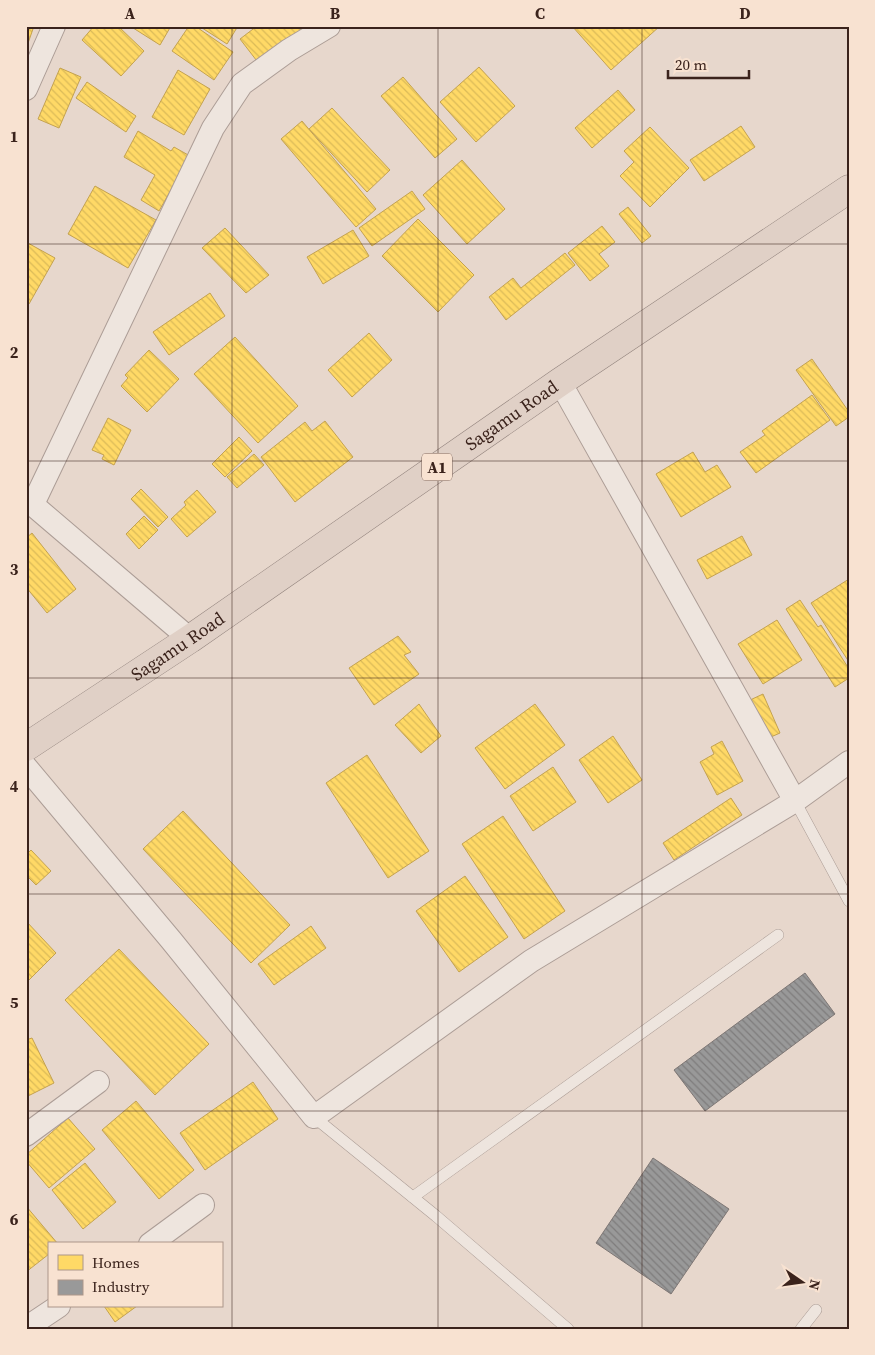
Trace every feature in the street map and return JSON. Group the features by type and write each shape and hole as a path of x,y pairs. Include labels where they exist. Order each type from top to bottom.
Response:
{"highway":[{"name":"Sagamu Road","path":"26,747 190,639 560,382 849,189"}],"street":[{"path":"26,88 54,26"},
{"path":"190,639 30,501 213,128 242,84 289,50 329,26"},
{"path":"560,382 794,801"},
{"path":"26,767 172,940 314,1117 531,961 794,801 849,762"},
{"path":"26,1135 98,1082"},
{"path":"153,1242 203,1205"},
{"path":"26,1328 55,1308"}],"lane":[{"path":"794,801 849,902"},
{"path":"413,1197 778,935"},
{"path":"314,1117 413,1197 568,1329"},
{"path":"801,1329 816,1310"}],"building: Homes":[{"path":"26,26 34,26 26,49"},
{"path":"94,26 118,26 144,51 121,76 82,40"},
{"path":"130,26 171,26 160,45"},
{"path":"189,26 195,26 233,52 214,80 172,51"},
{"path":"199,26 238,26 227,44"},
{"path":"257,26 307,26 309,29 260,65 240,39"},
{"path":"572,26 660,26 611,70"},
{"path":"479,67 515,106 476,142 440,102"},
{"path":"60,68 81,77 59,128 38,119"},
{"path":"178,70 210,89 184,135 152,117"},
{"path":"403,77 457,139 435,158 381,96"},
{"path":"87,82 136,116 126,132 76,98"},
{"path":"618,90 635,110 592,148 575,128"},
{"path":"332,108 390,170 367,192 309,129"},
{"path":"302,121 376,209 356,227 281,139"},
{"path":"741,126 755,147 704,181 690,160"},
{"path":"650,127 689,168 650,207 620,176 634,162 624,151"},
{"path":"138,131 171,151 174,147 190,156 159,211 141,200 155,175 124,157"},
{"path":"462,160 505,209 467,244 423,195"},
{"path":"95,186 156,220 128,268 68,234"},
{"path":"412,191 425,209 372,246 359,228"},
{"path":"628,207 651,236 642,243 619,214"},
{"path":"418,219 474,275 438,312 382,256"},
{"path":"602,226 615,242 599,254 609,266 590,281 568,253"},
{"path":"225,228 269,275 246,293 202,248"},
{"path":"353,230 369,256 323,284 307,257"},
{"path":"26,242 55,258 29,304 26,302"},
{"path":"565,253 575,265 506,320 489,297 513,278 521,288"},
{"path":"210,293 225,316 169,355 153,332"},
{"path":"369,333 392,360 352,397 328,370"},
{"path":"235,337 298,406 258,443 194,374"},
{"path":"149,350 179,379 147,412 121,386 128,378 125,375"},
{"path":"812,359 849,412 849,417 836,426 796,370"},
{"path":"812,395 830,420 756,473 740,452 765,435 762,431"},
{"path":"108,418 131,430 114,465 102,459 104,455 92,450"},
{"path":"325,421 353,457 295,502 261,457 305,422 312,431"},
{"path":"239,437 252,451 225,477 212,464"},
{"path":"693,452 705,472 717,465 731,487 681,517 656,474"},
{"path":"254,454 264,465 237,488 227,477"},
{"path":"141,489 168,517 158,527 131,499"},
{"path":"197,490 216,512 187,537 171,519 186,505 184,502"},
{"path":"144,516 158,530 139,549 126,534"},
{"path":"32,533 76,589 47,613 26,587 26,538"},
{"path":"742,536 752,555 707,579 697,560"},
{"path":"849,579 849,662 811,603"},
{"path":"800,600 818,627 821,625 849,669 849,678 835,687 786,609"},
{"path":"777,620 802,660 763,684 738,644"},
{"path":"398,636 411,652 404,655 419,674 374,705 349,668"},
{"path":"763,694 780,733 764,740 748,701"},
{"path":"419,704 441,736 421,753 395,725"},
{"path":"535,704 565,745 505,789 475,748"},
{"path":"613,736 642,780 608,803 579,760"},
{"path":"722,741 743,781 717,795 700,762 714,754 711,747"},
{"path":"367,755 429,851 388,878 326,783"},
{"path":"553,767 576,802 533,831 510,796"},
{"path":"731,798 742,815 674,860 663,843"},
{"path":"183,811 290,925 251,963 143,849"},
{"path":"503,816 565,911 524,939 462,844"},
{"path":"31,850 51,871 36,885 26,875 26,855"},
{"path":"465,876 508,937 459,972 416,911"},
{"path":"26,921 56,953 28,981 26,980"},
{"path":"311,926 326,948 274,985 258,964"},
{"path":"119,949 209,1044 155,1095 65,1000"},
{"path":"32,1038 54,1083 26,1097 26,1040"},
{"path":"253,1082 278,1119 205,1170 180,1133"},
{"path":"136,1101 194,1170 159,1199 102,1130"},
{"path":"68,1118 95,1149 49,1188 26,1161 26,1155"},
{"path":"85,1163 116,1202 83,1229 52,1190"},
{"path":"26,1206 56,1242 48,1242 48,1255 26,1272"},
{"path":"105,1308 134,1308 115,1322"}],"building: Industry":[{"path":"805,973 835,1014 705,1111 674,1070"},
{"path":"653,1158 729,1209 671,1294 596,1243"}]}
